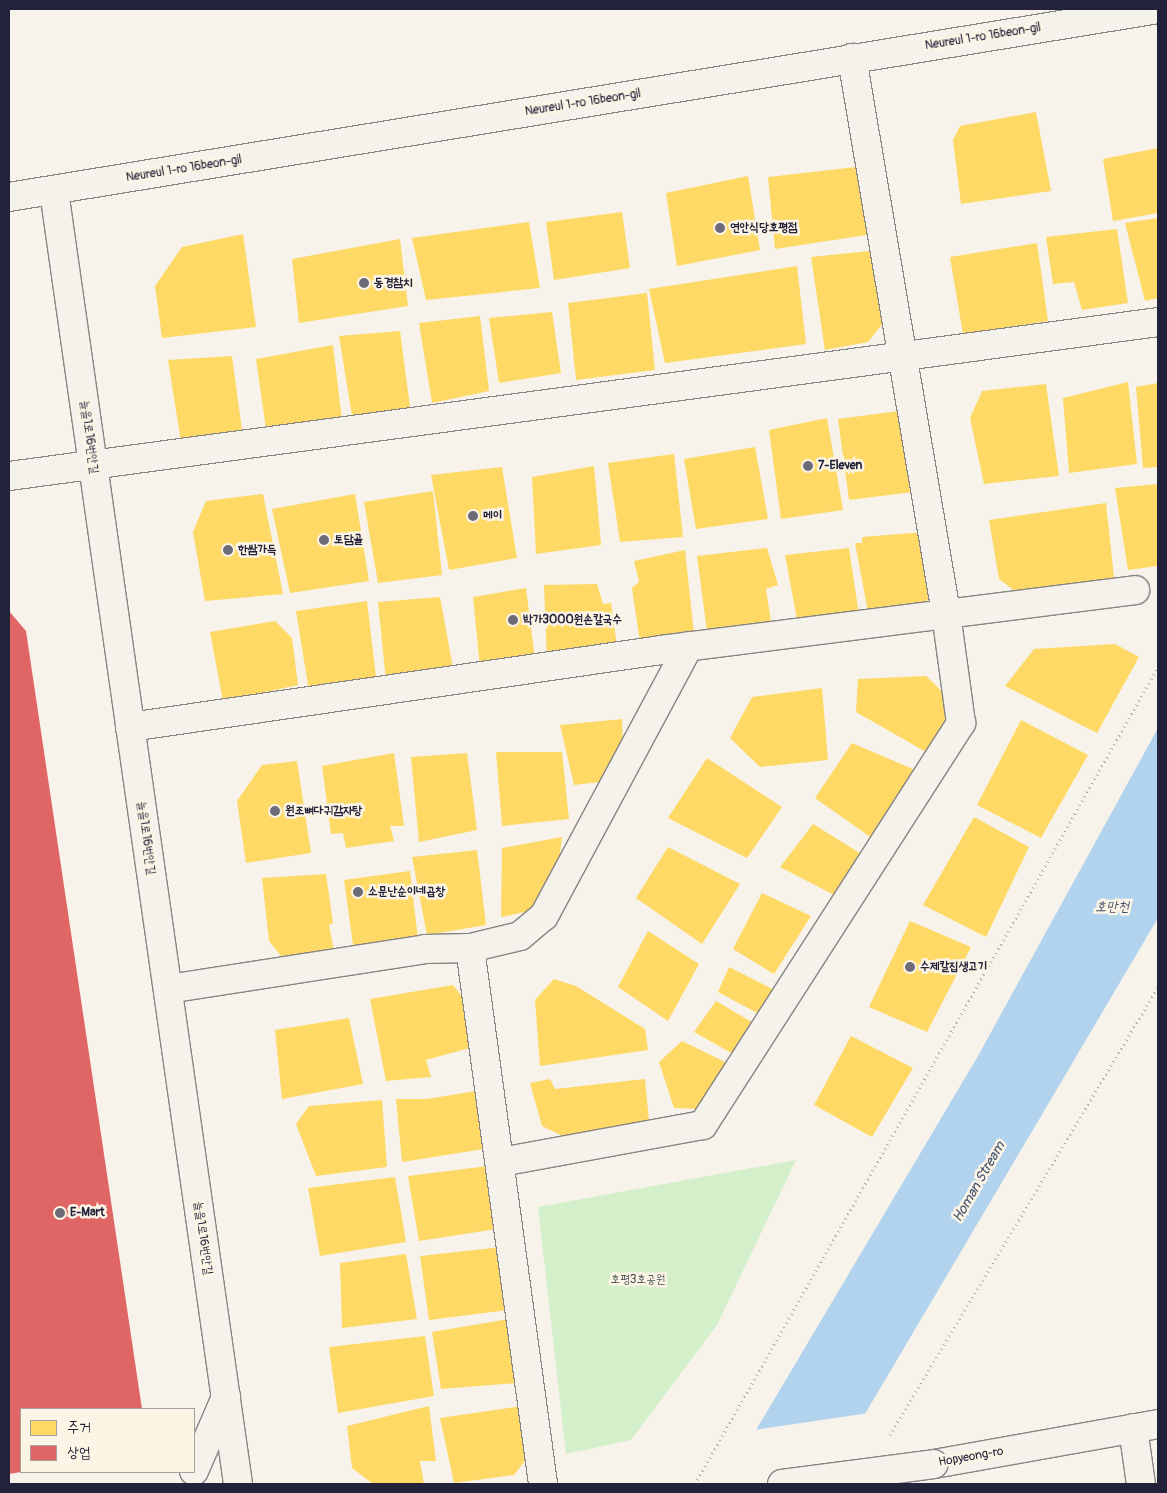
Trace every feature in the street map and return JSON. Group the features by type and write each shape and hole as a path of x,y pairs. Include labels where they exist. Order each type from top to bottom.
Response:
{"street":[{"name":"Neureul 1-ro 16beon-gil","path":"9,197 1158,9"},
{"path":"501,1162 703,1125 961,723 946,613 852,58"},
{"name":"늘을1로16번안길","path":"54,191 238,1484"},
{"path":"9,476 904,358 1158,322"},
{"path":"130,727 689,646 1135,590"},
{"path":"168,989 425,949 470,948 520,936 544,916 689,646"},
{"path":"470,948 501,1162 543,1484"},
{"path":"195,1469 226,1397"},
{"path":"1141,1484 1146,1426"},
{"name":"Hopyeong-ro","path":"782,1484 934,1464 1146,1426"}],"path":[{"path":"695,1484 1158,668"},
{"path":"885,1442 1158,987"}],"green space":[{"name":"호평3호공원","path":"796,1160 717,1325 631,1440 566,1454 538,1207"}],"water":[{"name":"호만천","path":"1158,728 1158,918 852,1436 724,1484 978,1056"}],"pier":[{"path":"869,1413 826,1484 721,1484 753,1430"}],"building: 주거":[{"path":"1036,112 1051,191 961,204 953,140 960,126"},
{"path":"1158,148 1158,213 1113,221 1103,159"},
{"path":"865,166 873,234 775,249 768,177"},
{"path":"748,176 760,250 677,266 666,193"},
{"path":"622,212 630,268 554,280 546,222"},
{"path":"1158,218 1158,298 1145,301 1125,223"},
{"path":"529,222 540,288 426,300 412,238"},
{"path":"1117,229 1128,303 1082,310 1074,282 1053,284 1046,237"},
{"path":"243,234 256,327 162,338 155,286 182,247"},
{"path":"400,239 408,306 299,323 292,259"},
{"path":"1037,243 1048,321 963,334 950,257"},
{"path":"879,250 889,316 868,342 825,350 811,257"},
{"path":"797,266 806,344 665,363 649,289"},
{"path":"647,293 655,370 576,380 568,303"},
{"path":"552,312 561,373 499,383 489,318"},
{"path":"480,316 489,391 432,403 419,323"},
{"path":"400,331 410,407 352,416 339,336"},
{"path":"333,345 342,420 267,436 256,359"},
{"path":"232,356 242,430 181,442 168,360"},
{"path":"1128,382 1137,464 1069,473 1063,398"},
{"path":"1158,383 1158,467 1143,468 1136,387"},
{"path":"1046,384 1059,476 984,484 970,418 982,391"},
{"path":"906,410 921,491 849,500 838,419"},
{"path":"827,418 843,510 781,519 769,430"},
{"path":"755,447 768,519 696,529 684,459"},
{"path":"674,454 683,537 620,542 608,463"},
{"path":"594,466 601,545 536,554 532,477"},
{"path":"502,467 517,558 449,570 431,475"},
{"path":"1158,484 1158,566 1128,570 1115,488"},
{"path":"433,491 442,575 378,583 364,502"},
{"path":"263,494 283,594 205,601 193,532 206,501"},
{"path":"355,494 369,581 290,593 272,509"},
{"path":"1106,503 1115,587 1025,599 999,579 989,520"},
{"path":"925,532 936,587 921,610 869,617 855,543 862,543 862,537"},
{"path":"767,548 778,585 766,589 772,628 708,639 697,556"},
{"path":"849,548 859,615 798,625 785,555"},
{"path":"685,550 694,634 640,643 632,588 639,582 634,561"},
{"path":"597,584 603,604 611,603 617,646 547,659 544,585"},
{"path":"526,588 535,659 480,668 473,597"},
{"path":"440,597 453,668 386,681 378,602"},
{"path":"367,601 376,677 309,691 296,611"},
{"path":"275,621 292,638 298,685 223,701 210,632"},
{"path":"1115,644 1139,657 1097,733 1005,686 1034,649"},
{"path":"926,676 952,701 952,718 933,756 856,712 858,679"},
{"path":"822,688 828,760 760,767 730,738 752,697"},
{"path":"622,719 623,753 608,781 574,785 560,725"},
{"path":"1021,720 1088,755 1041,838 977,805"},
{"path":"852,743 915,770 873,839 815,798"},
{"path":"496,752 562,752 569,819 502,826"},
{"path":"394,753 404,826 390,826 394,841 346,848 343,833 331,834 322,766"},
{"path":"467,753 477,830 419,842 411,757"},
{"path":"707,758 782,807 747,858 668,818"},
{"path":"297,761 311,853 246,863 237,801 262,765"},
{"path":"974,817 1029,847 986,937 923,905"},
{"path":"813,824 863,855 838,897 780,867"},
{"path":"562,837 559,863 535,910 501,917 502,848"},
{"path":"668,847 740,884 702,944 636,898"},
{"path":"477,850 486,925 427,935 412,857"},
{"path":"410,871 418,939 354,952 344,880"},
{"path":"326,874 333,923 329,925 334,951 286,962 269,941 262,878"},
{"path":"762,893 811,916 774,974 733,949"},
{"path":"910,921 971,947 927,1032 869,1007"},
{"path":"648,931 699,964 668,1021 618,987"},
{"path":"729,967 776,991 761,1015 718,992"},
{"path":"554,979 576,986 645,1029 648,1050 540,1066 535,1000"},
{"path":"453,985 468,1004 473,1047 426,1060 431,1077 386,1081 370,999"},
{"path":"716,1001 755,1024 735,1055 694,1032"},
{"path":"349,1018 363,1084 282,1099 275,1030"},
{"path":"851,1036 913,1068 872,1137 814,1105"},
{"path":"682,1041 729,1064 702,1109 674,1108 659,1062"},
{"path":"550,1079 555,1089 645,1079 649,1120 637,1132 575,1142 542,1126 530,1083"},
{"path":"476,1091 490,1148 402,1162 396,1099 427,1099"},
{"path":"382,1100 387,1167 316,1176 296,1124 309,1106"},
{"path":"488,1166 497,1229 419,1241 408,1176"},
{"path":"395,1177 406,1242 320,1256 308,1188"},
{"path":"502,1247 508,1310 429,1320 420,1256"},
{"path":"406,1254 417,1319 342,1328 340,1263"},
{"path":"509,1319 517,1383 441,1389 432,1332"},
{"path":"425,1336 434,1396 338,1413 329,1347"},
{"path":"529,1405 534,1449 514,1475 454,1483 440,1418"},
{"path":"429,1406 436,1461 420,1461 424,1484 373,1484 352,1468 347,1426"}],"building: 상업":[{"name":"E-Mart","path":"9,611 26,631 142,1408 20,1408 20,1472 9,1474"}],"place":[{"name":"연안식당호평점","path":"720,228"},
{"name":"동경참치","path":"364,283"},
{"name":"7-Eleven","path":"808,466"},
{"name":"메이","path":"473,516"},
{"name":"토담골","path":"324,540"},
{"name":"한쌈가득","path":"228,550"},
{"name":"박가3000원손칼국수","path":"513,620"},
{"name":"원조뼈다귀감자탕","path":"275,811"},
{"name":"소문난순이네곱창","path":"358,892"},
{"name":"수제칼집생고기","path":"910,967"},
{"name":"E-Mart","path":"60,1213"}],"water label":[{"name":"Homan Stream","path":"979,1182"}]}
